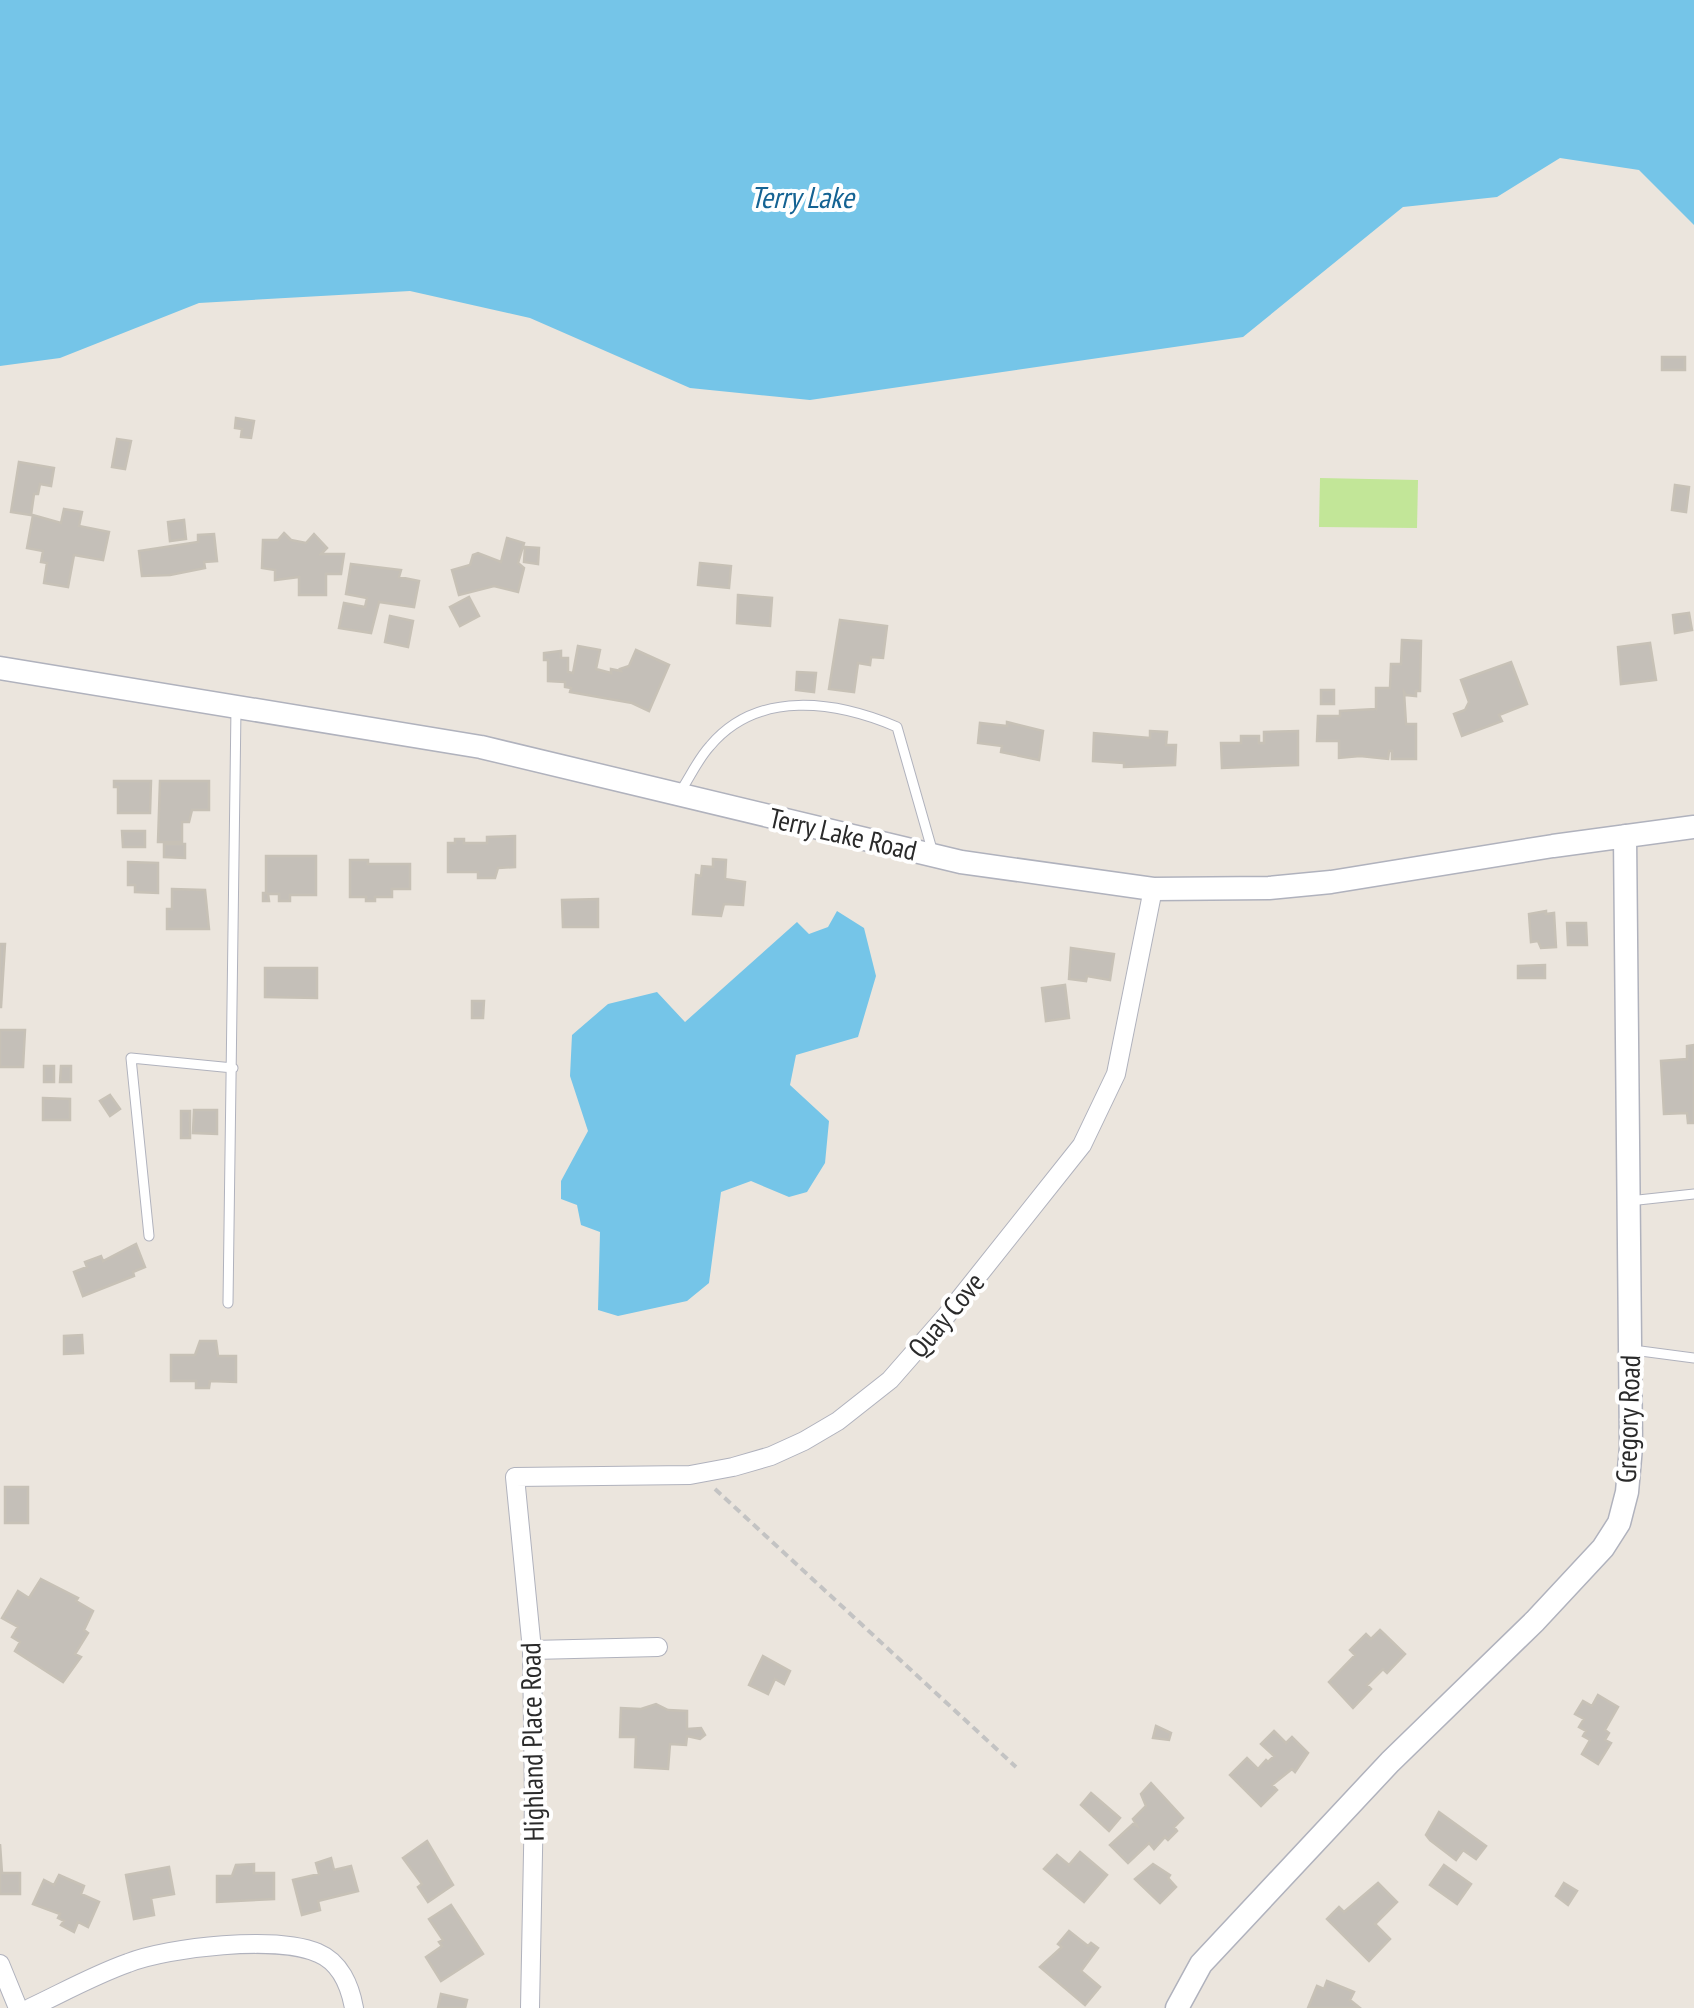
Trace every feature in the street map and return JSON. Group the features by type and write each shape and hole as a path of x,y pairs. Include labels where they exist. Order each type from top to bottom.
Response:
{"main road":[{"name":"Terry Lake Road","path":"0,668 512,753 933,856 1153,889 1269,888 1331,882 1694,827"},
{"name":"Gregory Road","path":"1177,2008 1201,1964 1390,1762 1535,1621 1604,1548 1619,1523 1627,1492 1631,1447 1625,836"}],"street":[{"name":"Quay Cove","path":"516,1477 690,1475 770,1456 838,1420 890,1380 1082,1146 1116,1074 1153,889"},
{"name":"Highland Place Road","path":"516,1477 532,1650 530,2008"},
{"path":"532,1650 658,1647"},
{"path":"30,2008 128,1962 170,1950 214,1946 291,1946 315,1951 338,1969 350,1988 354,2008"},
{"path":"0,1964 18,2008"}],"lane":[{"path":"680,794 710,744 745,716 780,704 838,708 872,716 897,727 933,856"},
{"path":"228,1302 236,705"},
{"path":"149,1236 131,1058 232,1068"},
{"path":"1627,1201 1694,1194"},
{"path":"1630,1350 1694,1358"}],"path":[{"path":"706,1472 718,1495 1016,1767"}],"green space":[{"path":"1320,478 1418,480 1417,528 1319,527"}],"water":[{"name":"Terry Lake","path":"0,0 1694,0 1694,225 1639,170 1560,158 1497,197 1403,207 1243,337 810,400 690,388 530,318 410,291 199,303 60,358 0,366"},
{"path":"837,911 864,928 876,976 858,1037 796,1055 790,1085 829,1121 825,1163 807,1192 789,1197 751,1181 721,1192 709,1283 687,1301 618,1316 598,1310 600,1232 581,1225 577,1205 561,1199 561,1181 588,1131 570,1076 572,1035 608,1004 657,992 685,1022 797,922 809,934 828,927"}],"building":[{"path":"1662,357 1685,357 1685,370 1662,370"},
{"path":"236,418 254,421 251,438 241,437 242,429 235,428"},
{"path":"117,439 131,441 125,469 112,467"},
{"path":"19,462 54,468 51,486 40,484 38,494 34,494 31,515 11,512"},
{"path":"1675,485 1689,487 1686,512 1672,510"},
{"path":"64,509 82,512 79,526 109,532 103,560 74,555 68,587 44,583 47,563 41,562 43,551 27,548 33,515 61,523"},
{"path":"184,520 186,539 170,541 168,522"},
{"path":"284,533 291,540 306,543 314,534 327,548 321,554 344,554 341,574 326,574 326,595 299,595 299,577 275,580 275,570 262,568 263,540 278,540"},
{"path":"214,534 217,561 204,562 205,568 142,576 139,551 198,542 198,535"},
{"path":"507,538 524,543 518,563 524,568 518,592 494,586 459,595 452,570 470,565 473,555 478,553 501,562"},
{"path":"525,547 539,548 538,564 524,562"},
{"path":"700,563 731,566 729,588 698,585"},
{"path":"351,564 401,570 399,577 419,581 414,607 379,602 371,633 339,628 344,603 365,607 367,598 346,594"},
{"path":"738,595 772,598 770,626 737,623"},
{"path":"469,597 479,616 460,626 450,607"},
{"path":"1689,613 1692,630 1675,633 1673,615"},
{"path":"390,616 413,621 408,647 385,642"},
{"path":"840,620 887,626 883,658 871,657 870,665 858,663 854,692 829,689"},
{"path":"1402,640 1421,641 1420,691 1416,691 1416,696 1404,692 1406,724 1416,724 1416,759 1392,759 1392,751 1388,759 1339,758 1339,741 1317,741 1318,716 1376,709 1376,688 1390,688 1391,664 1401,664"},
{"path":"1650,643 1656,680 1621,684 1618,647"},
{"path":"578,646 600,650 596,669 611,673 611,669 621,671 629,666 636,650 669,665 649,711 632,703 570,692 565,682 548,681 544,653 561,651 561,658 568,658 568,672 573,673"},
{"path":"1511,662 1527,704 1499,715 1502,721 1462,736 1454,714 1465,710 1469,702 1461,680"},
{"path":"797,672 816,673 814,692 796,690"},
{"path":"1321,690 1334,690 1334,704 1321,704"},
{"path":"1007,722 1043,731 1039,760 1001,752 1002,746 978,743 980,723 1007,726"},
{"path":"1150,731 1167,732 1166,745 1176,745 1175,765 1124,767 1124,763 1093,761 1094,733 1150,738"},
{"path":"1298,731 1298,765 1222,768 1221,743 1241,743 1241,736 1259,736 1259,743 1264,743 1264,732"},
{"path":"114,781 151,781 150,813 118,813 118,787 114,787"},
{"path":"160,781 209,781 209,810 192,810 189,822 182,822 182,842 158,842"},
{"path":"122,831 145,831 145,847 123,847"},
{"path":"515,836 515,867 498,868 495,878 478,878 478,872 448,872 448,843 455,843 455,839 487,843 487,837"},
{"path":"164,844 185,844 185,858 164,857"},
{"path":"266,856 316,856 316,895 290,895 290,901 279,901 279,894 268,894 269,901 263,901"},
{"path":"713,859 726,860 725,879 745,882 743,905 724,904 721,916 693,914 696,875 701,876 702,866 713,867"},
{"path":"350,860 410,864 410,889 392,889 392,897 375,897 375,901 350,897"},
{"path":"128,862 158,863 158,893 135,892 135,885 128,885"},
{"path":"172,889 205,890 209,929 167,929"},
{"path":"598,899 598,927 563,927 562,900"},
{"path":"1554,913 1556,947 1541,948 1538,941 1531,942 1529,914"},
{"path":"1567,923 1586,923 1587,945 1568,945"},
{"path":"0,944 5,944 1,1007 0,1007"},
{"path":"1071,948 1114,954 1110,980 1087,976 1086,981 1069,979"},
{"path":"1545,965 1545,978 1518,978 1518,966"},
{"path":"265,968 317,968 317,998 265,997"},
{"path":"1065,985 1069,1018 1046,1021 1042,988"},
{"path":"472,1001 484,1001 483,1018 472,1018"},
{"path":"0,1030 25,1030 23,1067 0,1067"},
{"path":"1694,1045 1694,1123 1688,1123 1687,1113 1664,1114 1661,1061 1687,1059 1687,1046"},
{"path":"44,1066 54,1066 54,1082 44,1082"},
{"path":"61,1066 71,1066 71,1082 60,1082"},
{"path":"110,1095 120,1109 110,1116 100,1101"},
{"path":"43,1098 70,1099 70,1120 43,1120"},
{"path":"194,1110 217,1110 217,1134 193,1133"},
{"path":"181,1111 190,1111 190,1138 181,1138"},
{"path":"136,1244 145,1267 133,1272 134,1276 83,1296 74,1272 87,1267 85,1262 101,1256 103,1261"},
{"path":"82,1335 83,1353 64,1354 64,1336"},
{"path":"200,1341 216,1341 218,1356 236,1356 236,1382 210,1381 209,1388 196,1388 196,1381 171,1381 171,1355 195,1355"},
{"path":"5,1487 28,1487 28,1523 5,1523"},
{"path":"41,1579 78,1598 76,1601 93,1611 84,1630 88,1633 75,1654 81,1657 63,1682 15,1651 20,1642 12,1637 18,1627 2,1618 18,1591 29,1598"},
{"path":"1380,1630 1405,1654 1387,1673 1383,1669 1367,1685 1371,1689 1353,1708 1329,1682 1355,1655 1350,1650 1366,1634 1371,1639"},
{"path":"763,1656 790,1671 784,1684 775,1679 768,1694 749,1685"},
{"path":"1598,1695 1618,1707 1605,1730 1609,1733 1605,1740 1611,1743 1598,1764 1582,1754 1590,1740 1579,1727 1584,1719 1575,1714 1583,1701 1592,1706"},
{"path":"656,1704 668,1710 687,1711 687,1729 701,1728 705,1735 700,1739 687,1736 686,1745 670,1744 668,1769 635,1767 636,1737 620,1737 621,1708 641,1709"},
{"path":"1156,1726 1171,1733 1169,1740 1153,1738"},
{"path":"1274,1731 1286,1743 1292,1737 1308,1753 1295,1772 1292,1769 1272,1785 1277,1790 1261,1806 1230,1775 1247,1758 1258,1769 1274,1756 1261,1744"},
{"path":"1151,1783 1183,1818 1168,1840 1165,1837 1154,1849 1149,1843 1128,1863 1110,1845 1133,1824 1137,1826 1133,1819 1146,1806 1141,1794"},
{"path":"1091,1793 1120,1818 1109,1831 1081,1805"},
{"path":"1439,1812 1486,1846 1476,1859 1463,1850 1456,1860 1426,1835"},
{"path":"427,1841 453,1885 428,1902 418,1887 422,1884 403,1858"},
{"path":"0,1844 2,1873 20,1873 20,1894 0,1894"},
{"path":"1080,1852 1107,1875 1084,1902 1044,1869 1057,1855 1069,1865"},
{"path":"331,1858 334,1870 351,1866 358,1891 318,1901 320,1910 302,1915 293,1880 319,1874 316,1863"},
{"path":"254,1864 254,1873 274,1873 274,1899 217,1902 217,1876 232,1876 236,1865"},
{"path":"1153,1864 1170,1875 1168,1878 1176,1887 1160,1903 1135,1879"},
{"path":"1444,1865 1471,1884 1457,1904 1430,1885"},
{"path":"169,1867 174,1894 151,1898 154,1915 134,1919 126,1875"},
{"path":"59,1875 84,1886 81,1894 99,1902 88,1927 78,1922 74,1932 61,1925 64,1921 58,1918 60,1914 33,1904 44,1880 54,1885"},
{"path":"1378,1883 1397,1902 1375,1924 1390,1939 1369,1961 1327,1919 1339,1907 1344,1912"},
{"path":"1564,1883 1577,1891 1568,1905 1556,1896"},
{"path":"451,1905 483,1954 441,1981 426,1957 442,1946 439,1942 443,1940 429,1919"},
{"path":"1069,1931 1088,1946 1091,1943 1098,1948 1081,1971 1100,1987 1085,2005 1040,1967 1062,1947 1058,1944"},
{"path":"1327,1981 1354,1992 1350,2000 1360,2008 1308,2008 1317,1986 1324,1989"},
{"path":"441,1994 467,2000 465,2008 438,2008"}]}
